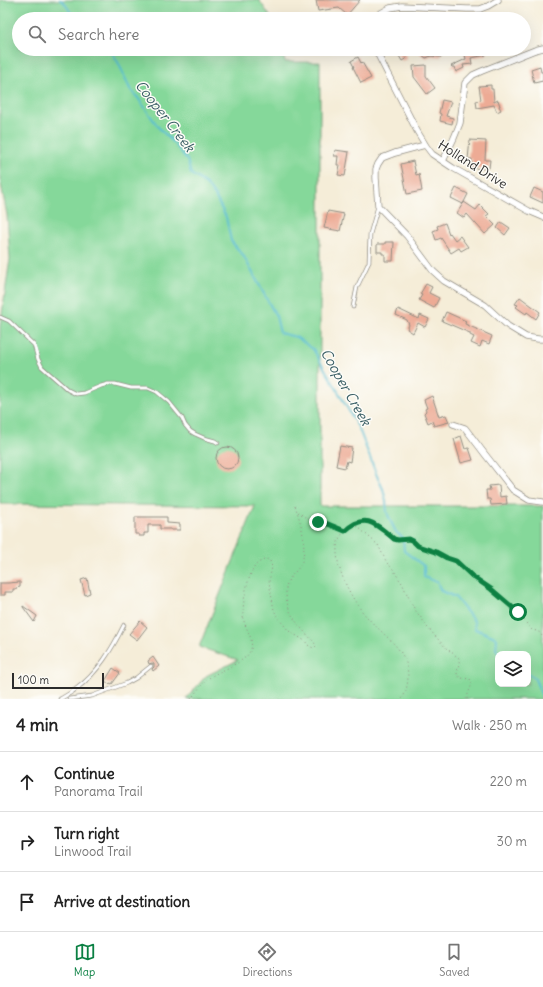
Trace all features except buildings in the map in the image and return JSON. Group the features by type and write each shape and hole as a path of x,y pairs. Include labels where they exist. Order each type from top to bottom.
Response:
{"street":[{"path":"383,12 390,8 402,6 474,9 488,6 498,0"},
{"path":"531,52 543,48"},
{"name":"Holland Drive","path":"378,56 413,125 432,154 453,168 529,211 543,217"},
{"path":"443,161 460,123 465,83 473,75 520,56"},
{"path":"425,145 394,153 382,158 376,169 378,206 407,236 433,271 444,281 486,305 508,326 526,337 543,339"},
{"path":"454,424 465,428 513,490 529,500 543,502"}],"lane":[{"path":"353,307 357,287 369,262 370,234 378,206"},
{"path":"0,317 9,320 34,345 42,367 68,390 76,394 84,393 108,384 131,388 148,388 157,392 170,402 194,434 215,440 218,443"},
{"path":"60,699 76,689 91,676 106,658 124,625"},
{"path":"69,699 92,696 127,683 151,666"}],"path":[{"path":"191,699 209,678 245,658 250,652 252,644 243,618 244,604 253,569 262,560 267,559 270,561 272,567 269,582 274,610 278,618 289,631 305,641 308,645 314,648 316,646 296,622 287,603 286,585 300,566 304,550 303,535 295,506"},
{"path":"297,511 311,521 328,524 345,531"},
{"path":"402,699 408,682 408,673 404,658 355,603 340,569 338,541 345,531 353,524 360,521 372,522 394,539 409,539 418,546 456,561 472,576 491,589 518,612 532,630 540,633 543,641"},
{"path":"353,524 378,545 387,563 402,583 415,610 427,627 446,648 459,658 457,675 461,678 470,679 472,684 467,699"}],"green space":[{"path":"0,0 259,0 267,12 12,12 12,56 283,56 285,62 320,62 320,506 543,506 543,699 186,699 206,676 238,660 199,647 255,506 0,504 0,327 10,259 7,215 0,179"}],"waterway":[{"name":"Cooper Creek","path":"60,0 64,2 70,12"},
{"name":"Cooper Creek","path":"114,56 130,89 159,128 173,142 187,160 191,174 206,184 215,196 226,217 231,241 243,255 276,316 280,333 296,337 313,349 335,386 359,429 383,489 390,520 396,532 403,538 404,551 424,566 424,577 437,582 441,591 455,597 474,621 475,629 497,639 497,651"},
{"name":"Cooper Creek","path":"531,676 534,677 543,698"}],"route":[{"path":"318,522 323,522 345,531 353,524 360,521 372,522 394,539 409,539 418,546 456,561 472,576 491,589 518,612"}]}
